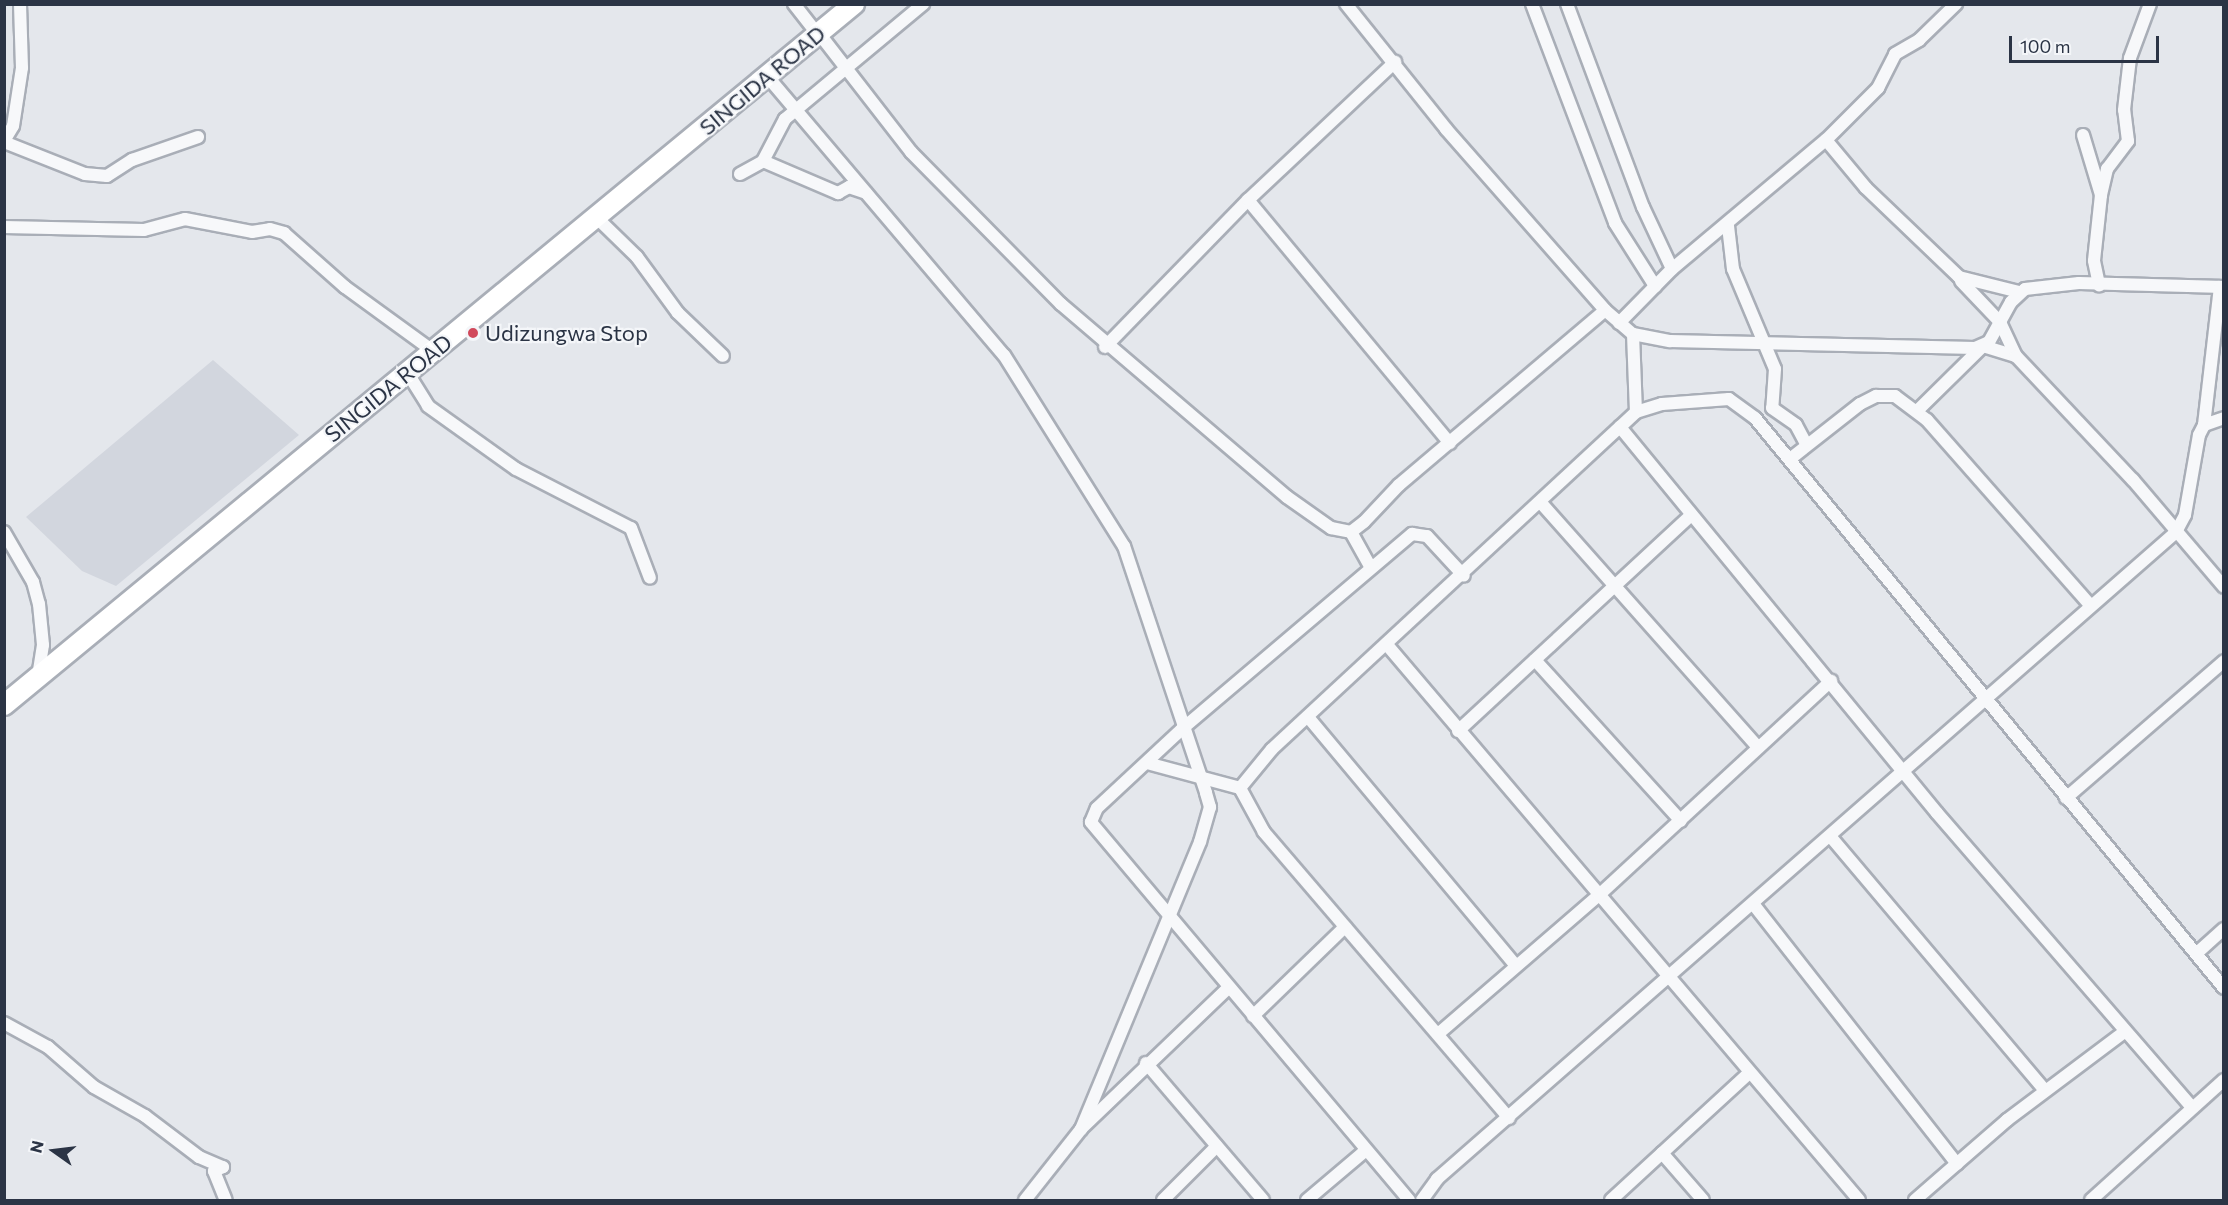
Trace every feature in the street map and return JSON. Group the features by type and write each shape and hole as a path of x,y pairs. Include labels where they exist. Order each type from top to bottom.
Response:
{"highway":[{"name":"SINGIDA ROAD","path":"4,705 854,4"}],"street":[{"path":"20,4 21,68 13,126 4,141 85,174 107,176 132,160 198,137"},
{"path":"795,4 846,66 911,152 1105,347 1287,497 1331,528 1351,532 1371,568"},
{"path":"740,174 763,161 795,110 923,4"},
{"path":"1346,4 1395,62 1446,129 1605,310 1633,334 1670,341 1983,346 2016,356"},
{"path":"1532,4 1615,223 1654,286"},
{"path":"1567,4 1642,207 1672,269"},
{"path":"1619,323 1672,269 1728,226 1826,140 1878,88 1895,54 1919,40 1956,4"},
{"path":"2099,285 2094,252 2101,195 2107,169 2128,141 2124,110 2130,58 2150,4"},
{"path":"1105,347 1248,200 1395,62"},
{"path":"767,76 1004,355 1124,546 1155,629 1182,729 1210,807 1169,919 1081,1129"},
{"path":"2083,135 2101,195"},
{"path":"1826,140 1866,188 1959,278 2000,322 2016,356 2223,586"},
{"path":"763,161 838,192 849,187 867,194"},
{"path":"1248,200 1450,443"},
{"path":"596,217 637,257 678,314 723,356"},
{"path":"4,227 144,230 185,219 252,232 270,229 299,244 345,287 433,351"},
{"path":"1728,226 1732,269 1774,369 1772,408 1796,425 1806,444"},
{"path":"1422,1200 1437,1179 1670,979 2090,604 2176,532 2186,515 2205,425 2222,287 2099,285 2019,292 1959,278"},
{"path":"1918,411 1983,346 2019,292"},
{"path":"1351,532 1450,443 1605,310"},
{"path":"1633,334 1636,412"},
{"path":"406,372 428,406 516,469 632,528 650,578"},
{"path":"1790,459 1806,444 1876,396 1895,396 1918,411 2090,604"},
{"path":"1240,788 1308,717 1542,504 1636,412 1662,404 1729,399 1742,405 1790,459 2066,798 2197,953 2223,988"},
{"path":"2205,425 2223,418"},
{"path":"1620,427 2123,1033 2192,1107"},
{"path":"1542,504 1757,746"},
{"path":"1458,731 1691,515"},
{"path":"4,532 33,582 39,604 43,645 38,678"},
{"path":"1410,1200 1365,1151 1169,919 1091,822 1097,808 1182,729 1371,568 1420,532 1464,576"},
{"path":"1388,646 1859,1200"},
{"path":"1535,660 1681,821"},
{"path":"2066,798 2223,661"},
{"path":"1438,1034 1599,895 1681,821 1757,746 1831,681"},
{"path":"1308,717 1516,966"},
{"path":"1147,763 1199,779 1240,788 1264,832 1509,1118"},
{"path":"1830,836 2045,1090"},
{"path":"1754,905 1957,1164"},
{"path":"1253,1016 1345,927"},
{"path":"2197,953 2223,929"},
{"path":"1025,1200 1081,1129 1146,1063 1228,988"},
{"path":"4,1023 48,1047 94,1087 199,1157 223,1167 214,1171 226,1200"},
{"path":"1915,1200 2045,1090 2123,1033"},
{"path":"1146,1063 1263,1200"},
{"path":"1611,1200 1749,1073"},
{"path":"2091,1200 2223,1080"},
{"path":"1163,1200 1216,1146"},
{"path":"1307,1200 1365,1151"},
{"path":"1662,1153 1703,1200"}],"shaded area":[{"path":"213,360 299,435 116,586 82,571 26,517"}],"place":[{"name":"Udizungwa Stop","path":"473,333"}]}
